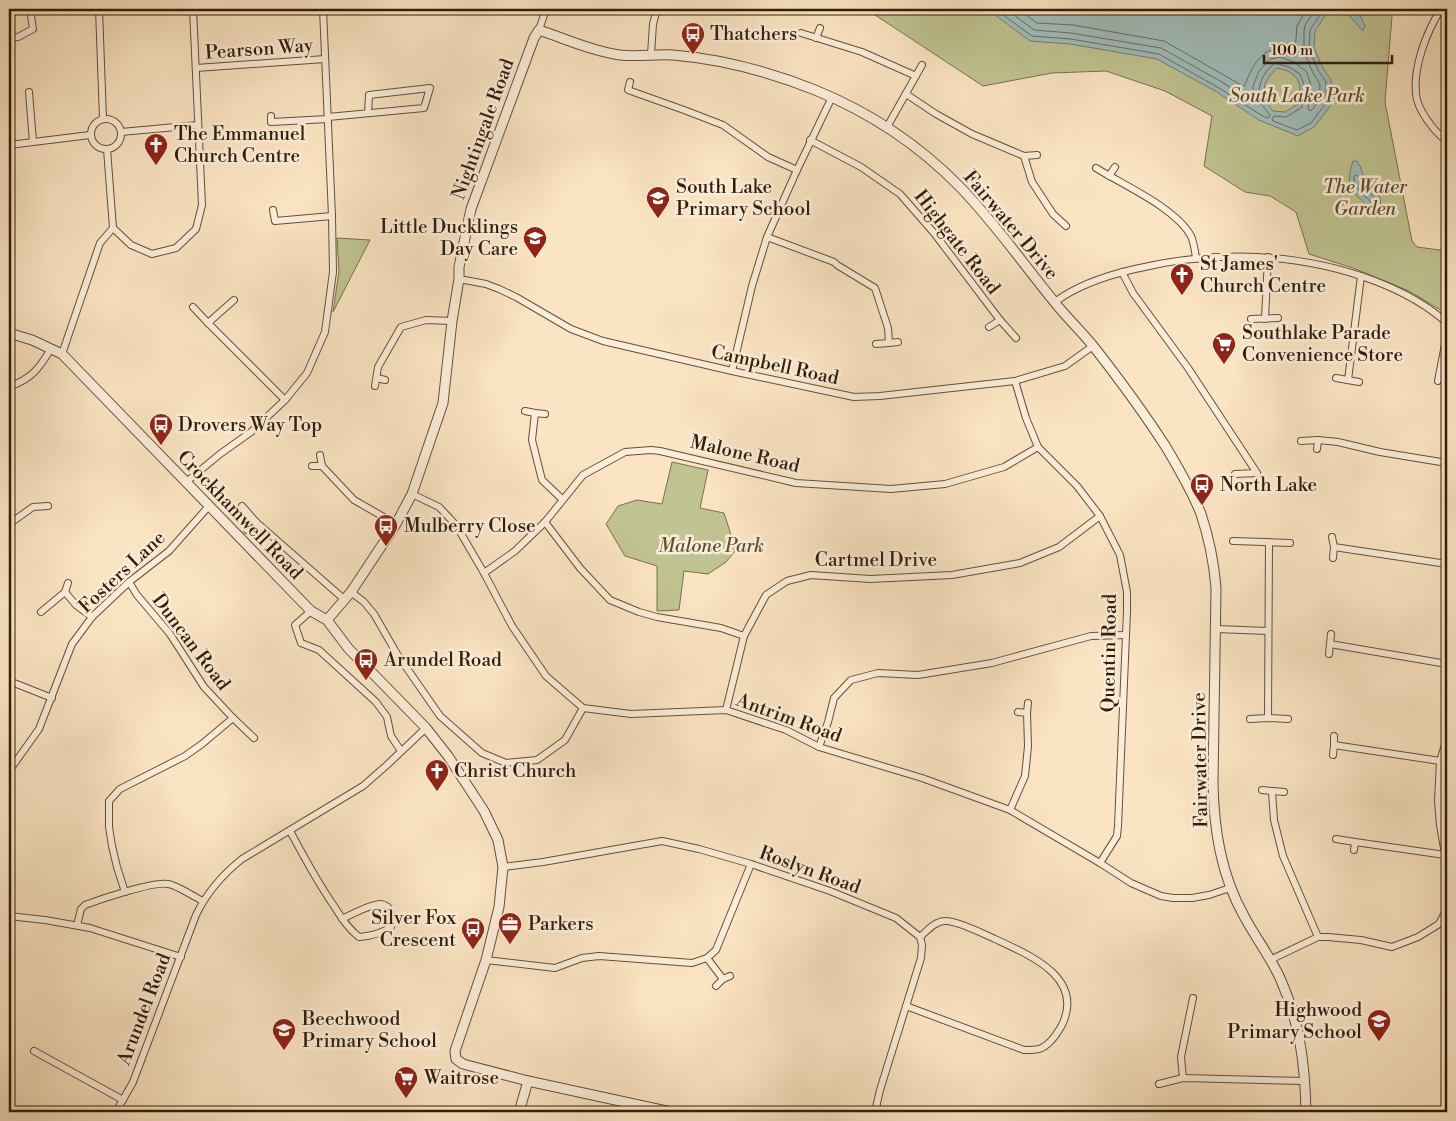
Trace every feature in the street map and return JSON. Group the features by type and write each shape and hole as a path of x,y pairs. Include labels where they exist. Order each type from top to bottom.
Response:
{"street":[{"path":"9,38 18,37 33,28 30,9"},
{"path":"99,9 103,118"},
{"path":"107,149 113,228 131,245 152,254 176,248 196,229 202,205 193,9"},
{"path":"186,483 220,454 251,432 285,400 307,373 324,332 333,272 323,9"},
{"name":"Nightingale Road","path":"327,620 351,592 396,524 412,494 443,403 459,267 471,209 546,9"},
{"path":"650,54 656,9"},
{"path":"1442,9 1424,42 1417,71 1416,95 1426,120 1447,141"},
{"path":"816,38 820,28"},
{"name":"Fairwater Drive","path":"539,30 602,51 622,55 650,54 692,58 752,69 832,97 887,127 914,147 959,186 984,214 1093,346 1155,430 1182,474 1200,513 1214,569 1216,629 1213,806 1220,856 1230,888 1242,914 1280,978 1297,1024 1303,1054 1306,1112"},
{"path":"801,33 862,52 916,76"},
{"name":"Pearson Way","path":"196,68 325,60"},
{"path":"887,127 922,65"},
{"path":"630,82 628,90 723,125 768,156 796,170"},
{"path":"271,122 424,108 430,86 369,95 368,113"},
{"path":"29,92 33,142"},
{"path":"906,94 936,114 972,134 1024,156 1037,155"},
{"path":"732,371 752,286 767,237 796,170 832,97"},
{"path":"103,118 116,122 121,132 118,143 107,149 96,146 90,135 94,124 103,118"},
{"path":"121,132 198,126"},
{"path":"9,145 90,135"},
{"name":"Highgate Road","path":"810,140 861,167 900,194 934,233 1000,320 1016,338"},
{"path":"1024,156 1032,182 1053,214 1066,226"},
{"path":"1109,176 1115,167"},
{"path":"1096,168 1141,193 1172,215 1191,236 1196,258"},
{"path":"273,210 274,221 332,216"},
{"path":"62,354 100,244 113,228"},
{"path":"767,237 834,262 837,266 875,288 888,328 889,343"},
{"path":"1055,302 1088,285 1122,272 1156,264 1196,258 1268,257 1320,265 1361,276 1405,294 1437,313 1447,323"},
{"path":"1265,319 1268,257"},
{"path":"1122,272 1133,293 1188,368 1257,473 1235,474"},
{"path":"1348,380 1361,276"},
{"name":"Campbell Road","path":"459,279 486,284 500,289 571,329 603,341 854,397 880,396 1015,381 1066,366 1093,346"},
{"path":"208,323 234,300"},
{"path":"193,307 285,400"},
{"path":"1251,319 1278,318"},
{"path":"376,386 378,367 401,327 426,320 452,321"},
{"name":"Highgate Road","path":"989,327 1000,320"},
{"name":"Crockhamwell Road","path":"9,333 32,340 62,354 311,611 327,620 348,648 426,728 448,756 484,811 498,840 503,867 499,906 486,960 454,1055 463,1064 528,1081"},
{"path":"1438,380 1444,370 1447,334"},
{"path":"876,344 898,342"},
{"path":"9,387 24,382 40,368 51,349"},
{"path":"377,378 385,380"},
{"path":"1336,378 1359,382"},
{"name":"Quentin Road","path":"1015,381 1026,418 1038,447 1077,486 1100,516 1120,555 1127,592 1118,826 1117,836 1100,863"},
{"path":"525,411 545,414"},
{"path":"535,412 532,440 542,480 562,499"},
{"path":"1317,449 1318,440"},
{"path":"1301,441 1338,442 1380,452 1447,463"},
{"name":"Malone Road","path":"484,573 515,551 545,522 583,475 625,452 660,451 796,483 891,489 945,484 1004,467 1038,447"},
{"path":"320,455 322,466 354,500 396,524"},
{"path":"312,466 322,466"},
{"path":"351,592 364,602 374,614 397,654 440,716 482,753 506,763 538,760 565,740 583,708 546,676 512,626 456,525 439,507 412,494"},
{"path":"9,524 33,507 48,506"},
{"name":"Fosters Lane","path":"9,771 39,729 72,644 92,617 129,582 169,551 209,506"},
{"path":"242,506 256,522 345,600"},
{"name":"Cartmel Drive","path":"726,710 744,636 766,595 787,581 811,575 870,578 952,574 1020,563 1059,547 1100,516"},
{"path":"247,530 256,522"},
{"path":"545,522 580,568 610,600 657,617 721,628 744,636"},
{"path":"1332,537 1334,547 1333,558"},
{"path":"1233,541 1290,543"},
{"path":"1268,718 1269,543"},
{"path":"1334,547 1447,564"},
{"name":"Duncan Road","path":"129,582 136,595 170,634 204,687 254,738"},
{"path":"41,612 65,592 68,583"},
{"path":"65,592 76,605 92,617"},
{"path":"311,611 295,625 301,642 319,650 376,702 387,718 390,736 401,751"},
{"path":"1216,629 1268,631"},
{"path":"1329,654 1331,634"},
{"path":"819,747 834,698 851,680 878,674 926,674 992,663 1091,636 1126,635"},
{"path":"1330,644 1447,664"},
{"path":"9,681 52,698"},
{"path":"1010,810 1024,776 1028,746 1028,703"},
{"name":"Antrim Road","path":"583,708 631,714 726,710 786,730 819,747 922,778 1010,810 1131,883 1160,896 1192,898 1230,888"},
{"path":"1018,712 1027,713"},
{"path":"125,892 112,846 109,827 110,802 120,789 184,756 202,744 233,718"},
{"path":"1250,718 1288,719"},
{"name":"Arundel Road","path":"116,1112 133,1082 203,901 210,890 225,873 242,859 363,786 426,728"},
{"path":"1333,755 1334,736"},
{"path":"1447,738 1440,761 1438,801 1447,866"},
{"path":"1334,745 1440,761"},
{"path":"1262,790 1284,792"},
{"path":"1272,792 1274,820 1283,856 1318,937"},
{"path":"290,831 318,883 342,919 351,931 359,937 384,933 391,927 393,918 388,907 380,904 370,906 342,919"},
{"path":"1336,839 1445,855"},
{"name":"Roslyn Road","path":"503,867 662,841 699,849 751,864 830,891 896,918 920,937"},
{"path":"1354,850 1355,842"},
{"path":"486,960 555,968 582,958 599,956 692,963 707,958 716,950 751,864"},
{"path":"77,925 81,909 85,905 125,892 162,883 170,884 203,901"},
{"path":"1270,960 1318,937 1360,940 1392,947 1418,937 1439,924 1447,909"},
{"path":"9,916 77,925 181,957"},
{"path":"875,1112 880,1090 906,1006 921,958 922,945 920,937 936,923 945,920 957,923 986,934 1025,954 1058,976 1067,994 1067,1015 1057,1035 1040,1048 1024,1050 906,1006"},
{"path":"707,958 723,979"},
{"path":"716,986 723,979 730,976"},
{"path":"1183,1078 1181,1057 1193,998"},
{"path":"34,1051 123,1100"},
{"path":"1159,1084 1183,1078 1305,1081"},
{"path":"519,1112 528,1081 671,1112"}],"green space":[{"path":"99,9 193,9 193,10 99,14"},
{"name":"South Lake Park","path":"866,9 1396,9 1392,16 1385,102 1412,241 1417,247 1447,251 1447,314 1409,291 1353,268 1309,254 1296,212 1270,196 1245,192 1204,166 1212,116 1165,91 1106,71 1052,73 983,86"},
{"path":"337,238 370,240 333,312 339,271"},
{"name":"Malone Park","path":"672,462 708,470 700,508 724,513 736,550 726,562 708,574 684,571 679,610 657,611 657,566 625,556 606,524 618,506 637,500 662,504"}],"water":[{"path":"987,9 1362,9 1360,15 1365,26 1363,31 1348,15 1339,11 1327,13 1315,31 1314,48 1331,80 1331,105 1314,127 1298,136 1259,120 1217,92 1157,59 1070,44 1030,41","holes":["1277,68 1288,71 1297,78 1300,87 1298,104 1285,112 1273,111 1264,93 1265,83"]},
{"path":"1353,161 1357,161 1365,181 1380,197 1381,207 1373,212 1356,195 1350,185 1350,171"}],"place":[{"name":"Thatchers","path":"693,55"},
{"name":"The Emmanuel Church Centre","path":"156,166"},
{"name":"South Lake Primary School","path":"658,219"},
{"name":"Little Ducklings Day Care","path":"535,259"},
{"name":"St James' Church Centre","path":"1182,296"},
{"name":"Southlake Parade Convenience Store","path":"1224,365"},
{"name":"Drovers Way Top","path":"161,446"},
{"name":"North Lake","path":"1202,506"},
{"name":"Mulberry Close","path":"386,547"},
{"name":"Arundel Road","path":"366,681"},
{"name":"Christ Church","path":"437,792"},
{"name":"Parkers","path":"510,945"},
{"name":"Silver Fox Crescent","path":"473,950"},
{"name":"Highwood Primary School","path":"1379,1042"},
{"name":"Beechwood Primary School","path":"284,1051"},
{"name":"Waitrose","path":"406,1099"}],"park label":[{"name":"The Water Garden","path":"1365,198"}]}
